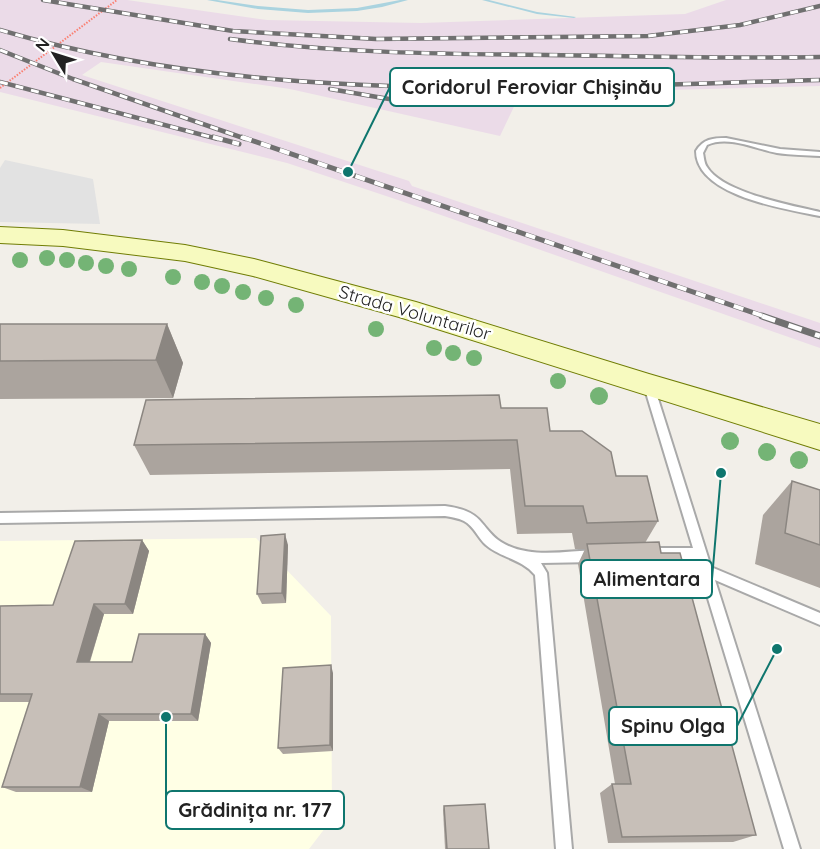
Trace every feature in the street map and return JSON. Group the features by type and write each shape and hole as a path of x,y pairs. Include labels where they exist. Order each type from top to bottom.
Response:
{"main road":[{"name":"Strada Voluntarilor","path":"0,235 63,238 185,253 254,268 406,309 820,437"}],"lane":[{"path":"820,154 778,151 718,140 708,141 701,147 699,154 702,166 708,174 726,186 751,197 820,214"},
{"path":"649,386 792,849"},
{"path":"0,518 445,511 458,512 470,518 496,546 534,563 541,573 564,849"},
{"path":"641,554 700,552"},
{"path":"524,558 606,555"},
{"path":"705,570 820,619"}],"path":[{"path":"0,88 117,0"}],"shaded area":[{"path":"0,0 127,0 267,20 421,23 685,14 726,0 820,0 820,86 520,94 500,136 290,89 101,62 82,75 409,181 412,186 820,323 820,348 287,163 0,92"},
{"path":"5,160 93,179 100,224 0,222 0,168"},
{"path":"256,538 331,616 332,819 309,849 0,849 0,541"}],"building":[{"path":"0,324 167,324 156,360 0,361"},
{"path":"499,395 501,408 547,408 550,431 582,431 611,452 616,476 647,476 658,521 587,523 583,506 525,506 517,440 134,445 146,400"},
{"path":"792,481 820,490 820,545 785,533"},
{"path":"285,534 282,593 257,594 261,536"},
{"path":"142,540 125,604 94,604 77,662 132,662 139,634 205,634 191,714 99,714 80,787 2,787 32,694 0,694 0,606 53,605 75,541"},
{"path":"659,542 661,553 680,553 756,835 622,837 612,784 631,784 587,544"},
{"path":"331,665 330,745 278,748 283,668"},
{"path":"485,804 489,849 447,849 444,806"}],"waterway":[{"path":"209,0 258,8 308,11 357,9 406,0"},
{"path":"484,0 537,13 574,17"}],"railway":[{"path":"43,0 233,31 376,39 648,36 740,25 820,6"},
{"path":"0,30 99,55 200,71 303,82 511,88 820,80"},
{"path":"230,39 349,50 428,53 718,58 820,57"},
{"path":"0,50 73,79 246,139"},
{"path":"0,82 218,139"},
{"path":"330,89 389,99"},
{"path":"213,137 239,144"},
{"path":"242,137 766,317"},
{"path":"762,316 820,336"}],"place":[{"name":"Coridorul Feroviar Chișinău","path":"348,172"},
{"name":"Alimentara","path":"721,473"},
{"name":"Spinu Olga","path":"777,649"},
{"name":"Grădinița nr. 177","path":"166,717"}]}
